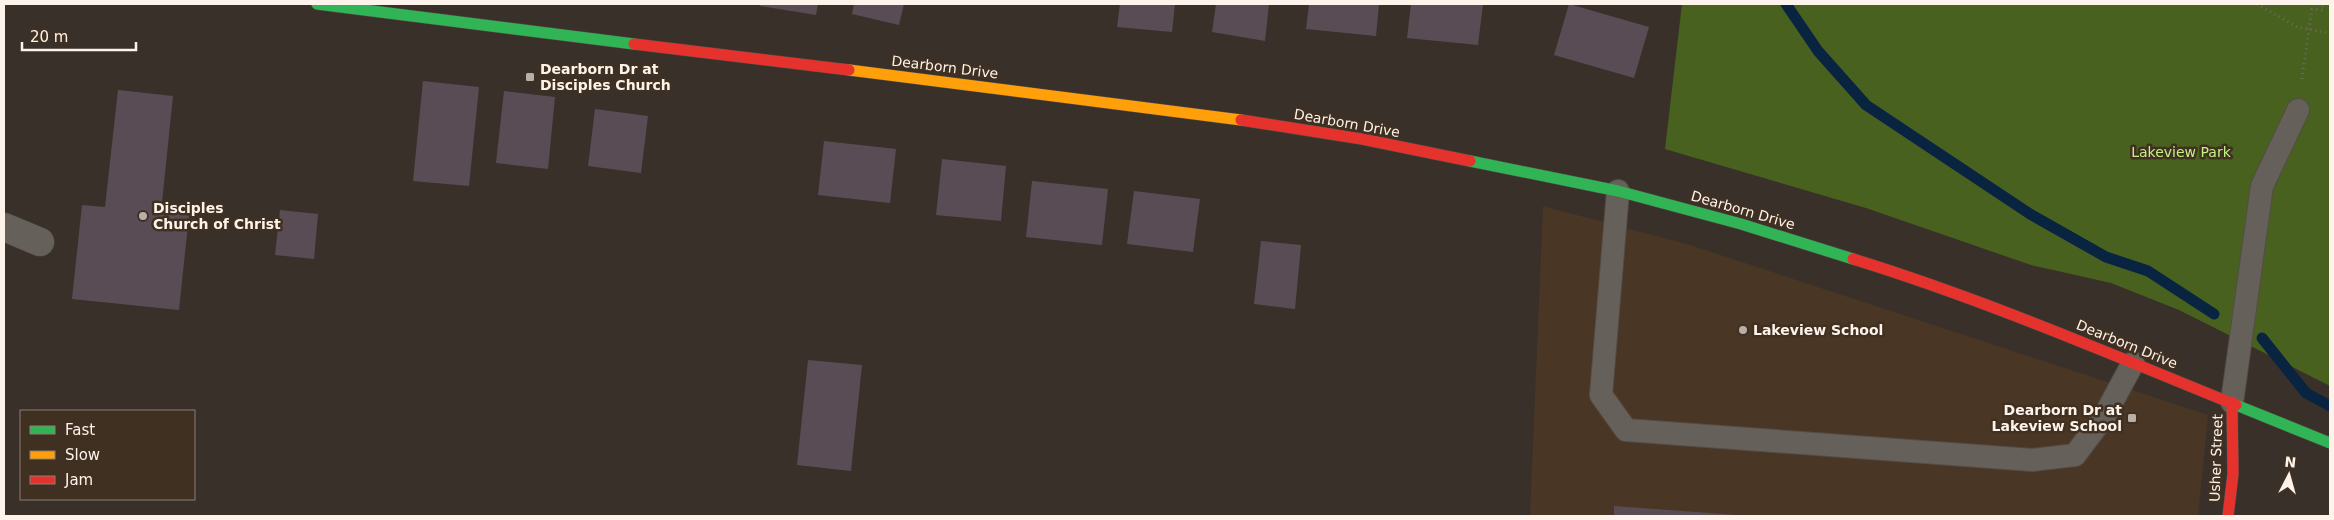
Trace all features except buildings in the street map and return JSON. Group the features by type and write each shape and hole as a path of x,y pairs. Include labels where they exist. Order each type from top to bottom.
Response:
{"street":[{"name":"Dearborn Drive","path":"317,4 1215,116 1362,139 1618,191 1741,224 1892,272 2091,346 2330,443"},
{"path":"4,227 40,242"},
{"name":"Usher Street","path":"2228,516 2233,474 2232,402"}],"lane":[{"path":"2232,402 2262,186 2298,110"},
{"path":"1618,191 1601,395 1626,430 2032,460 2075,455 2105,415 2133,363"}],"path":[{"path":"2257,4 2297,27 2330,33"},
{"path":"2298,110 2312,9 2323,10 2322,4"}],"shaded area":[{"name":"Lakeview School","path":"1543,206 1690,245 2208,415 2198,516 1530,516"}],"green space":[{"name":"Lakeview Park","path":"1682,4 2330,4 2330,386 2179,310 2111,283 2031,265 1866,208 1665,149"}],"waterway":[{"path":"1786,4 1818,51 1866,105 2030,214 2106,257 2148,271 2214,314"},
{"path":"2262,338 2306,393 2330,406"}],"traffic: fast":[{"path":"317,4 634,44"},
{"path":"1470,161 1618,191 1741,224 1853,259"},
{"path":"2236,405 2330,443"}],"traffic: slow":[{"path":"849,70 1241,120"}],"traffic: jam":[{"path":"634,44 849,70"},
{"path":"1241,120 1362,139 1470,161"},
{"path":"1853,259 1998,309 2236,405"},
{"path":"2228,516 2233,474 2232,402"}],"place":[{"name":"Dearborn Dr at Disciples Church","path":"530,77"},
{"name":"Disciples Church of Christ","path":"143,216"},
{"name":"Lakeview School","path":"1743,330"},
{"name":"Dearborn Dr at Lakeview School","path":"2132,418"}]}
